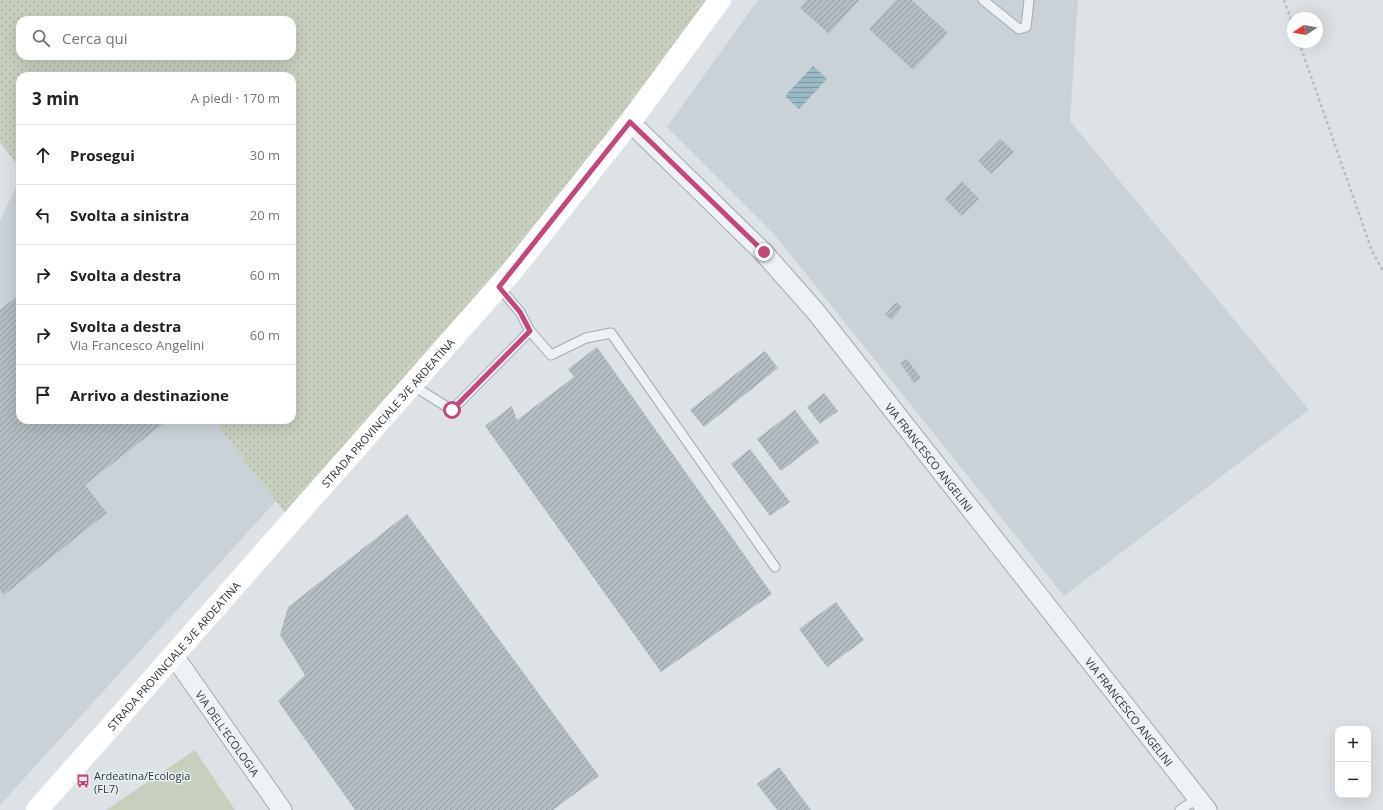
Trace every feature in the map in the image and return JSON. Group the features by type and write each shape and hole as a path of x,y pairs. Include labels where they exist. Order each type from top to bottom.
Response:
{"main road":[{"name":"STRADA PROVINCIALE 3/E ARDEATINA","path":"37,810 499,287 630,122 720,0"}],"street":[{"name":"VIA FRANCESCO ANGELINI","path":"630,122 764,252 816,312 1202,804"},
{"name":"VIA DELL'ECOLOGIA","path":"174,656 282,810"}],"lane":[{"path":"983,0 1019,29 1026,27 1029,0"},
{"path":"499,287 520,312 530,331 551,355 586,338 611,333 775,568"},
{"path":"412,385 452,410 530,331"},
{"path":"1180,810 1202,804"}],"path":[{"path":"1284,0 1288,12"},
{"path":"1301,48 1372,252 1383,271"}],"shaded area":[{"path":"758,0 1078,0 1070,121 1309,410 1064,596 774,234 667,127"},
{"path":"16,187 16,424 217,424 276,501 0,805 0,221"}],"green space":[{"path":"0,0 720,0 630,122 292,522 217,424 296,424 296,72 16,72 16,163 0,142"},
{"path":"195,750 235,810 106,810"}],"water":[{"path":"813,66 827,79 799,109 785,96"}],"building":[{"path":"807,0 859,0 829,34 800,8"},
{"path":"896,0 912,0 948,33 913,70 869,29"},
{"path":"1001,139 1014,152 991,174 978,161"},
{"path":"962,181 979,199 962,216 945,199"},
{"path":"16,297 16,424 163,424 85,485 107,513 4,595 0,590 0,310"},
{"path":"896,302 902,307 892,320 885,315"},
{"path":"597,347 772,594 661,672 485,426 512,406 517,420 574,377 568,369"},
{"path":"765,351 778,368 704,427 690,410"},
{"path":"907,359 921,378 914,383 900,363"},
{"path":"824,393 838,411 820,424 807,407"},
{"path":"795,410 819,442 781,471 757,439"},
{"path":"750,449 790,502 770,516 731,464"},
{"path":"407,514 599,776 553,810 355,810 278,701 305,675 280,635 288,607"},
{"path":"836,602 864,640 827,667 799,629"},
{"path":"779,767 811,810 777,810 757,784"}],"place":[{"name":"Ardeatina/Ecologia (FL7)","path":"83,781"}],"route":[{"path":"452,410 530,331 520,312 499,287 630,122 764,252"}]}
